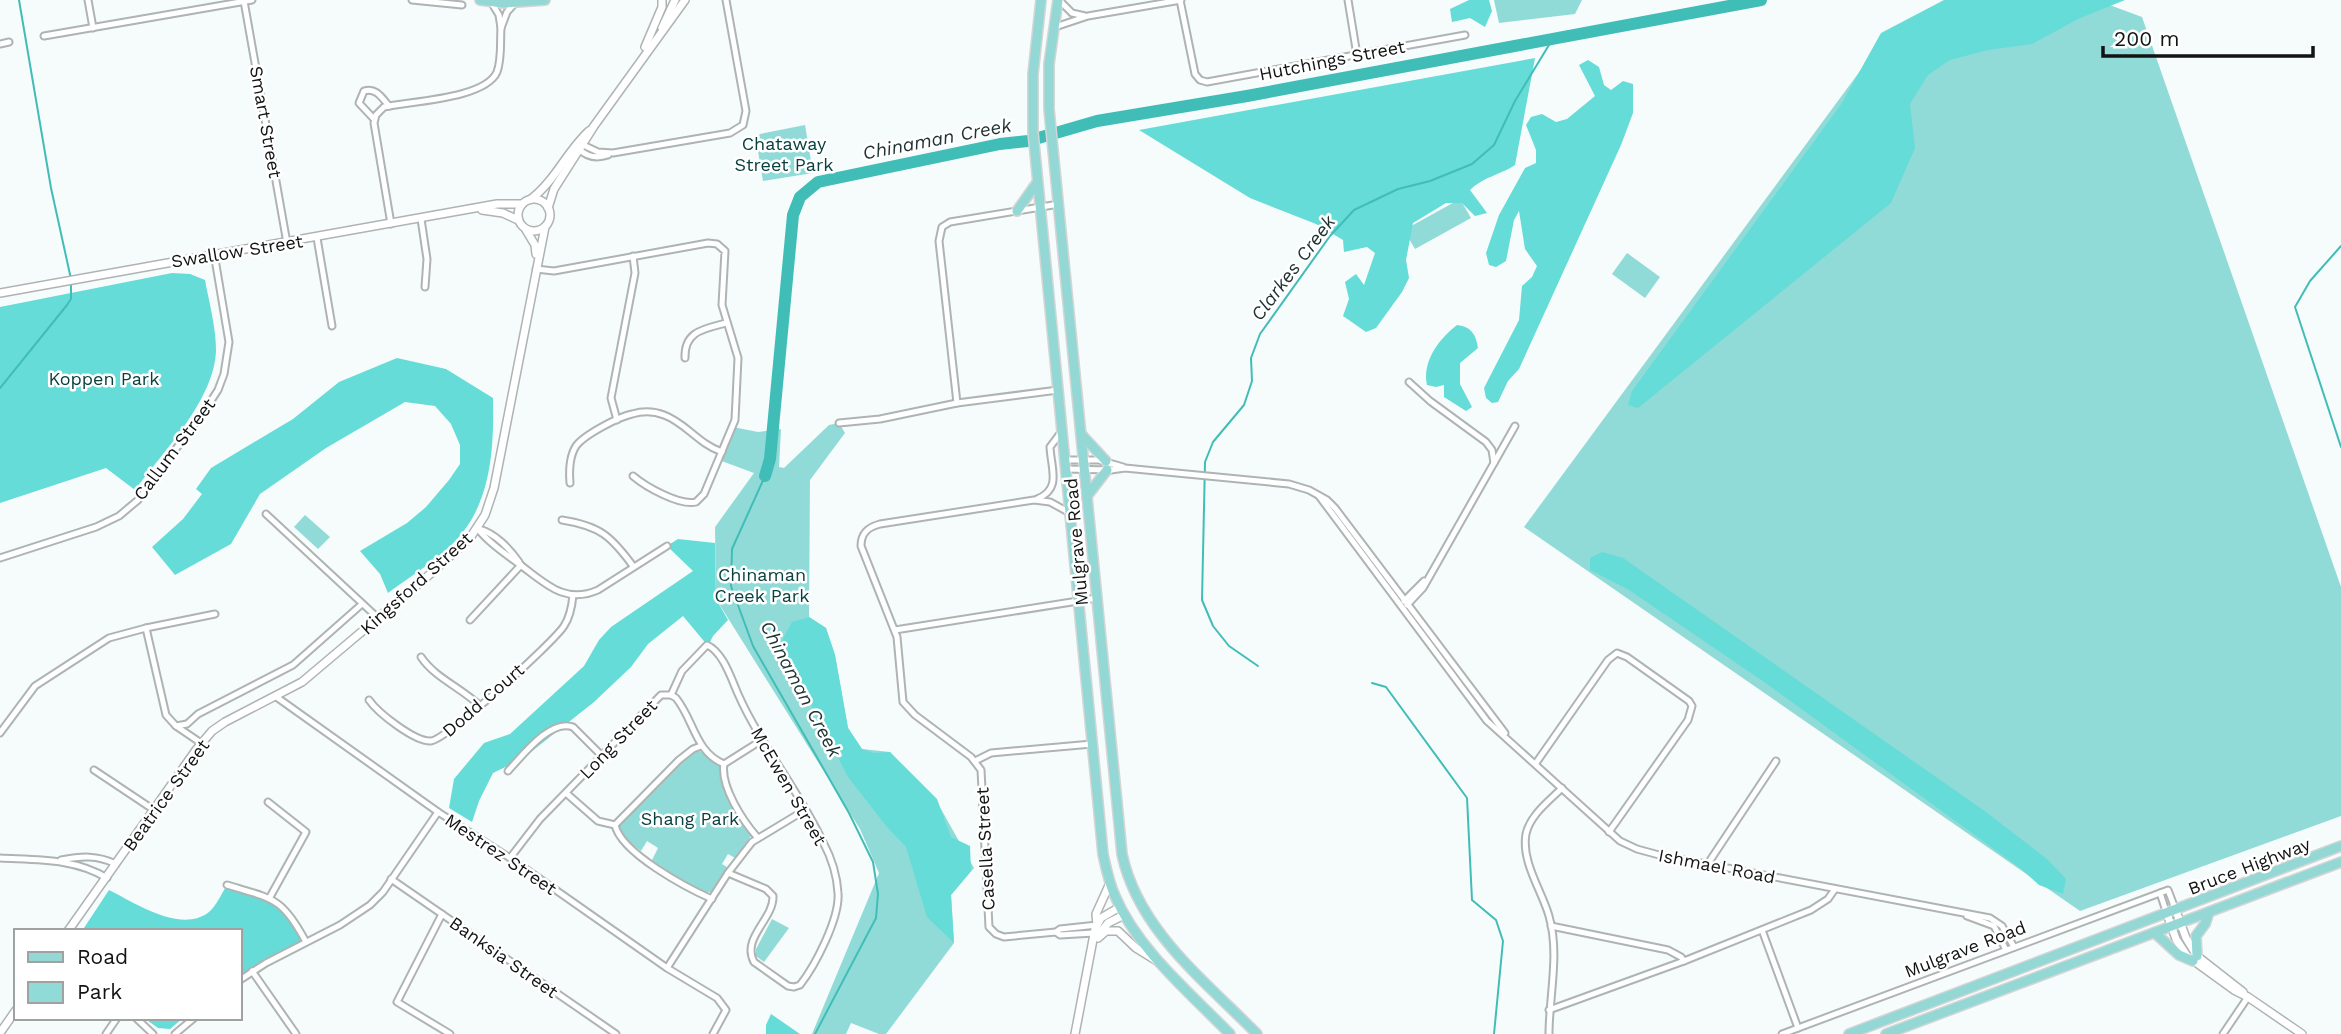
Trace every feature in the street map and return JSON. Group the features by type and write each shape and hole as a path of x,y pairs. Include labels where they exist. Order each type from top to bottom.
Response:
{"main road":[{"path":"480,0 515,3 545,0"},
{"name":"Mulgrave Road","path":"1041,0 1033,74 1034,148 1103,854 1110,883 1122,911 1164,965 1223,1031"},
{"name":"Mulgrave Road","path":"1058,0 1049,64 1052,141 1121,845 1127,876 1140,904 1159,934 1257,1034"},
{"path":"1017,211 1037,183"},
{"path":"1081,433 1106,466 1087,496"},
{"name":"Bruce Highway","path":"2171,913 2341,846"},
{"name":"Bruce Highway","path":"2176,925 2341,862"},
{"path":"1122,911 1140,904"},
{"path":"2155,933 2179,955 2195,959 2196,936 2205,924 2209,912"},
{"path":"1849,1034 2171,913"},
{"path":"1886,1034 2176,925"}],"street":[{"path":"88,0 93,28"},
{"path":"44,36 252,0"},
{"path":"412,0 462,5"},
{"path":"638,64 662,7 662,0"},
{"path":"660,32 675,0"},
{"path":"580,146 531,199 521,204 517,215 524,229 535,232 545,227 550,218 548,208 552,192 580,146 660,32 686,0"},
{"path":"580,146 598,152 613,153 730,133 743,125 746,111 726,0"},
{"path":"1058,0 1072,13 1088,16"},
{"path":"1054,27 1088,16 1181,0"},
{"name":"Hutchings Street","path":"1181,0 1194,73 1200,80 1210,82 1465,34"},
{"path":"1348,0 1357,55"},
{"name":"Smart Street","path":"244,2 287,243"},
{"path":"374,119 379,110 389,106 466,92 492,80 498,68 501,27 499,15 491,2"},
{"path":"501,27 515,3"},
{"path":"0,44 9,42"},
{"path":"389,106 372,89 364,91 359,103 374,119 391,224"},
{"path":"531,199 541,201 548,208"},
{"name":"Swallow Street","path":"0,293 497,204 521,204"},
{"path":"957,403 939,241 942,227 950,222 1059,204"},
{"name":"Swallow Street","path":"474,209 503,213 518,220"},
{"path":"421,219 427,259 425,287"},
{"name":"Kingsford Street","path":"275,695 302,681 460,548 485,515 494,488 545,227"},
{"name":"Kingsford Street","path":"524,229 535,245 536,268"},
{"path":"317,238 332,326"},
{"path":"536,268 554,271 708,243 722,247 725,258 722,305 736,350 738,369 735,420 704,494 696,502 681,502 633,476"},
{"name":"Callum Street","path":"0,558 96,527 119,516 138,500 207,407 224,374 229,342 214,253"},
{"path":"617,420 611,398 635,273 633,256"},
{"path":"685,358 685,345 694,334 726,323"},
{"path":"1409,382 1486,442 1492,450 1494,463"},
{"path":"839,423 880,419 957,403 1058,390"},
{"path":"570,483 569,471 575,447 585,438 631,414 661,414 677,421 705,445 722,452"},
{"path":"1401,607 1428,577 1515,426"},
{"path":"1062,430 1050,447 1053,488 1049,494 1034,500 875,525 863,535 862,552 895,630 903,702 915,715 975,761 991,753 1092,744"},
{"name":"Ishmael Road","path":"1065,465 1084,464 1294,485 1319,496 1335,508 1508,738"},
{"name":"Ishmael Road","path":"1065,465 1106,466"},
{"name":"Ishmael Road","path":"1319,496 1478,710 1609,832 1626,844 1642,851 1990,918 1999,922 2014,947"},
{"path":"1034,500 1050,502 1070,513"},
{"path":"266,514 378,618"},
{"path":"562,520 603,532 616,543 633,566"},
{"path":"477,528 495,537 513,553 521,565 550,588 573,595 598,590 667,546"},
{"path":"470,620 521,565"},
{"name":"Dodd Court","path":"369,700 378,710 425,741 440,738 480,706 561,630 571,610 573,595"},
{"path":"895,630 1097,598"},
{"name":"Kingsford Street","path":"176,726 187,724 198,714 293,665 362,604"},
{"path":"0,733 29,692 43,680 109,638 215,614"},
{"path":"146,628 164,707 170,721 201,743"},
{"path":"1431,647 1440,645"},
{"path":"1436,654 1440,645"},
{"name":"McEwen Street","path":"671,695 682,671 709,646 730,675 742,704 829,855 838,896 832,923 802,983 794,988 759,967 752,957 753,940 772,905 772,896 766,889 728,873"},
{"path":"1536,764 1608,660 1617,653 1627,657 1689,701 1692,712 1689,720 1609,832"},
{"path":"421,657 428,666 480,706"},
{"name":"Beatrice Street","path":"72,929 201,743 225,722 275,695"},
{"name":"Mestrez Street","path":"275,695 438,812 510,858 667,968 717,998 726,1010 713,1034"},
{"name":"Long Street","path":"510,858 533,827 661,695 671,695 680,702 701,746 710,757 724,764"},
{"path":"508,771 557,725 573,727 602,756"},
{"path":"757,837 731,796 723,770 724,764 762,740"},
{"path":"615,825 679,760 701,746"},
{"name":"Casella Street","path":"975,761 982,774 989,927 1004,937 1056,932 1060,935 1096,932"},
{"path":"1707,864 1776,761"},
{"path":"94,770 154,810"},
{"path":"1549,1034 1553,960 1551,926 1525,843 1534,817 1562,788"},
{"path":"566,793 592,818 615,825"},
{"path":"268,802 306,832 270,897"},
{"path":"667,968 728,873 757,837 805,810"},
{"path":"242,978 356,915 376,898 391,880 438,812"},
{"path":"615,825 622,840 650,863 682,886 712,899"},
{"path":"58,861 85,856 98,857 117,864"},
{"path":"0,859 58,861 92,869 107,878"},
{"name":"Banksia Street","path":"391,880 611,1033"},
{"path":"1075,1034 1096,932 1096,914 1110,883"},
{"path":"227,884 270,897 289,913 306,942"},
{"path":"1549,1010 1684,961 1817,907 1828,899 1835,889"},
{"name":"Mulgrave Road","path":"1782,1034 2168,890 2171,913"},
{"path":"2160,893 2195,959 2236,985 2248,997 2302,1034"},
{"path":"1096,932 1122,911"},
{"path":"1096,932 1103,916 1122,911"},
{"path":"442,914 397,1002 450,1034"},
{"name":"Ishmael Road","path":"1965,915 1994,926 2006,950"},
{"path":"1551,926 1668,950 1684,961"},
{"path":"1762,930 1798,1028"},
{"path":"1096,932 1120,932 1136,948 1164,965"},
{"path":"252,971 296,1034"},
{"path":"2223,1034 2248,997"},
{"path":"0,1033 14,1013"},
{"path":"138,1020 153,1034"},
{"path":"175,1034 192,1020"}],"green space":[{"path":"1469,0 1489,0 1492,11 1485,27 1470,18 1452,22 1450,9"},
{"path":"1494,0 1582,0 1575,14 1499,23"},
{"path":"1944,0 2125,0 2078,19 2032,44 1988,50 1950,60 1928,75 1910,104 1915,148 1891,203 1638,408 1628,405 1632,391 1842,103 1881,33"},
{"path":"2096,0 2142,17 2341,587 2341,816 2080,911 1524,527 1874,52"},
{"path":"1535,58 1515,165 1470,190 1487,213 1475,216 1462,203 1446,203 1413,223 1406,260 1409,278 1376,328 1366,332 1343,316 1349,299 1345,282 1356,274 1364,285 1375,253 1367,247 1344,252 1343,240 1316,224 1250,198 1139,130"},
{"path":"1588,60 1599,67 1604,85 1611,90 1623,81 1633,84 1633,113 1519,369 1508,381 1498,402 1492,403 1486,398 1484,388 1519,320 1522,286 1532,277 1537,266 1525,249 1519,211 1514,220 1506,261 1496,267 1489,265 1486,253 1499,215 1525,168 1536,163 1536,150 1526,125 1531,117 1542,114 1556,122 1567,119 1595,96 1579,65"},
{"name":"Chataway Street Park","path":"805,125 813,173 763,181 756,139 760,134"},
{"path":"1460,199 1471,218 1415,249 1404,230"},
{"path":"1627,253 1660,277 1645,298 1612,274"},
{"name":"Koppen Park","path":"172,273 190,274 205,280 216,350 207,387 173,442 135,490 106,468 0,503 0,307"},
{"path":"1457,325 1472,332 1478,348 1460,363 1460,384 1472,407 1466,411 1444,397 1444,385 1427,385 1426,376 1433,351"},
{"path":"397,358 446,369 493,398 492,450 486,485 473,517 447,549 388,593 380,574 360,551 407,523 426,507 460,464 460,445 451,424 435,406 405,402 326,448 260,494 231,544 175,575 152,547 183,519 202,494 196,489 211,468 293,419 339,382"},
{"name":"Chinaman Creek Park","path":"839,423 845,433 810,480 809,617 826,628 835,655 848,728 862,749 890,752 941,809 974,868 951,895 954,943 886,1034 851,1023 846,1034 812,1034 879,873 860,829 716,599 715,527 754,473 719,460 733,427 758,432 781,429 779,467 784,468 829,425"},
{"path":"305,515 330,537 318,549 294,527"},
{"path":"678,539 715,543 716,599 728,620 713,636 708,646 683,616 648,644 631,667 594,702 522,759 493,773 472,822 449,808 454,779 484,743 510,734 584,666 599,640 611,627 693,571 667,546"},
{"path":"1602,552 1623,558 1986,812 2047,859 2066,879 2063,894 2039,885 2020,868 1767,684 1629,590 1590,570 1590,558"},
{"path":"809,617 826,628 835,655 848,728 862,749 874,753 890,752 937,799 951,837 970,846 971,871 951,895 954,943 927,917 906,847 848,777 804,691 775,654 792,622"},
{"name":"Shang Park","path":"700,751 720,767 727,791 751,836 735,858 728,854 722,864 727,867 714,892 697,890 673,877 652,860 658,848 647,841 641,851 624,837 619,824 671,771"},
{"path":"227,885 270,897 308,940 242,975 242,929 83,929 109,890 158,914 185,920 198,918 209,912"},
{"path":"772,919 789,928 764,962 756,956 756,949"},
{"path":"771,1014 800,1034 766,1034 766,1025"},
{"path":"147,1020 181,1020 170,1029 158,1028"}],"waterway":[{"path":"19,0 51,188 71,279"},
{"name":"Chinaman Creek","path":"765,476 770,459 793,215 800,197 818,182 1000,144 1028,141 1097,121 1247,96 1761,0"},
{"name":"Clarkes Creek","path":"1258,666 1229,646 1213,626 1202,600 1205,462 1213,442 1244,405 1252,381 1251,358 1260,334 1330,236 1354,210 1398,189 1430,181 1472,164 1494,145 1515,101 1552,40"},
{"path":"2341,246 2310,281 2295,307 2341,447"},
{"path":"0,388 67,305 71,299 71,285"},
{"name":"Chinaman Creek","path":"765,476 732,549 731,586 753,646 849,813 873,862 878,894 876,918 815,1034"},
{"name":"Clarkes Creek","path":"1372,683 1386,687 1467,798 1472,900 1496,920 1503,941 1494,1034"}]}
